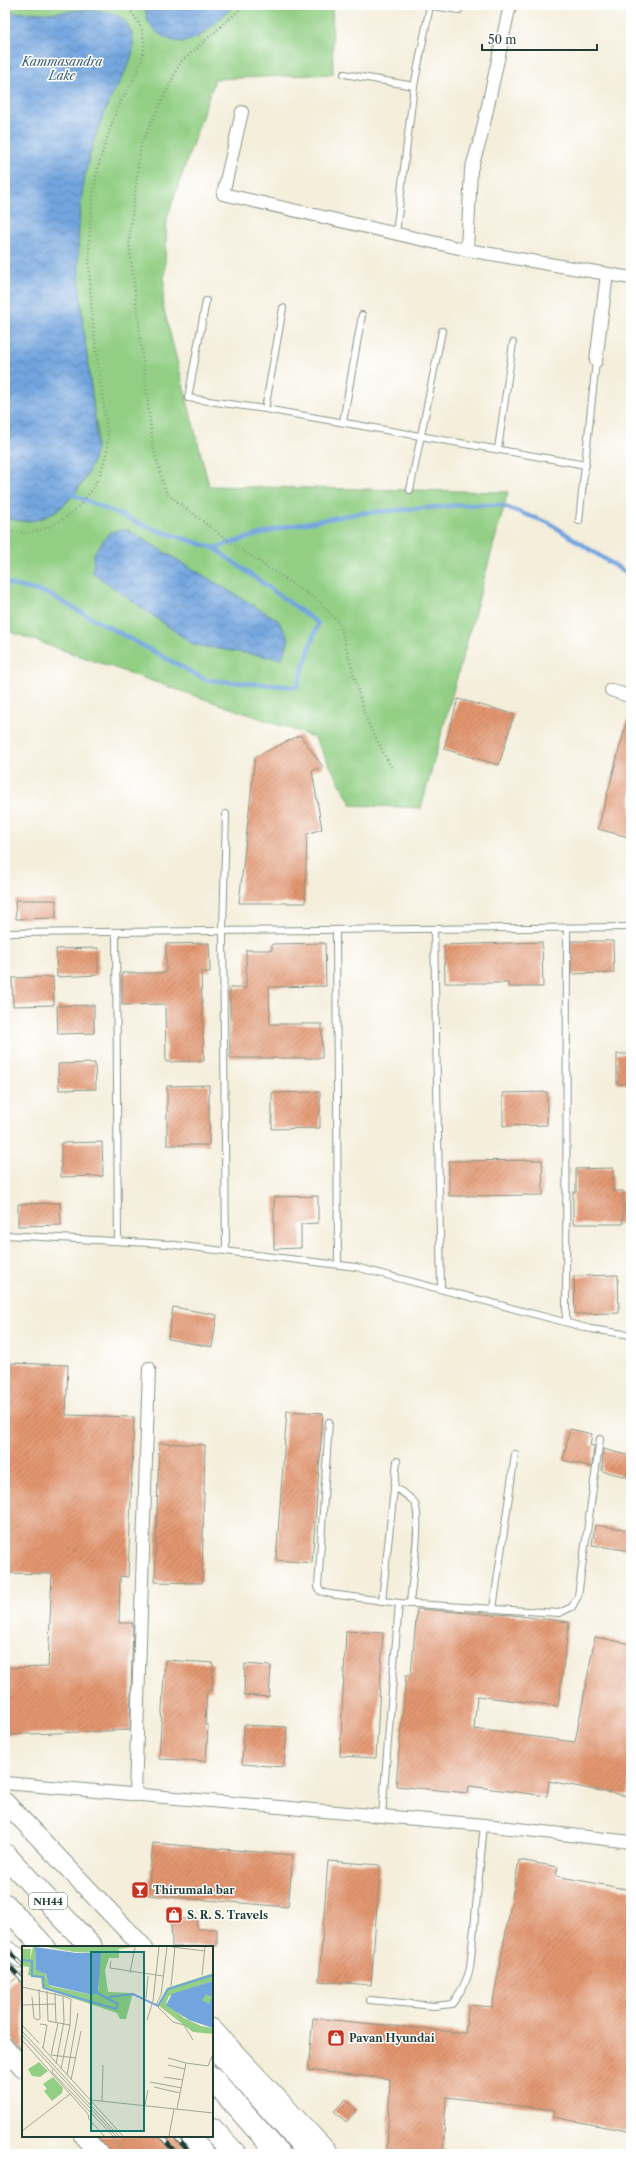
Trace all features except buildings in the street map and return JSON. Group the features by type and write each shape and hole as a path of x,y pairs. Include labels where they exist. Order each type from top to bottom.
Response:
{"highway":[{"name":"NH44","path":"5,1855 90,1946"},
{"name":"NH44","path":"5,1905 43,1946"},
{"path":"213,2079 279,2154"},
{"path":"213,2130 235,2154"}],"street":[{"path":"467,250 471,170 482,137 510,5"},
{"path":"242,112 223,194 467,250 631,278"},
{"path":"596,361 607,274"},
{"path":"611,690 631,697"},
{"path":"135,1795 149,1368"},
{"path":"5,1783 484,1825 631,1842"},
{"path":"5,1802 142,1946"},
{"path":"5,1949 22,1959"},
{"path":"213,2029 330,2154"},
{"path":"213,2046 214,2049 308,2154"},
{"path":"5,2047 22,2067"},
{"path":"84,2137 99,2154"},
{"path":"191,2137 206,2154"}],"lane":[{"path":"426,5 458,10 460,5"},
{"path":"396,233 414,86 430,6"},
{"path":"631,18 631,23"},
{"path":"344,74 414,86"},
{"path":"206,301 188,398 343,422 586,465"},
{"path":"264,409 283,308"},
{"path":"343,422 362,315"},
{"path":"410,490 442,331"},
{"path":"498,449 513,343"},
{"path":"579,521 596,361"},
{"path":"226,814 223,931 226,1251"},
{"path":"5,933 631,927"},
{"path":"566,1322 567,928"},
{"path":"434,929 441,1289"},
{"path":"336,930 338,1264"},
{"path":"116,932 118,1241"},
{"path":"5,1235 166,1244 356,1266 591,1329 631,1335"},
{"path":"329,1422 318,1587 320,1591 325,1594 410,1604 559,1613 575,1604 578,1596 600,1439"},
{"path":"493,1609 515,1454"},
{"path":"382,1601 397,1461"},
{"path":"394,1486 414,1502 417,1513 417,1530 410,1604"},
{"path":"382,1816 399,1603"},
{"path":"370,2000 434,2006 452,2004 460,1992 467,1980 470,1968 484,1825"}],"path":[{"path":"5,530 24,533 37,531 49,527 70,514 96,484 106,462 108,437 90,285 89,234 95,184 106,140 117,110 142,63 145,53 145,43 140,23 125,5"},
{"path":"111,2137 127,2154"}],"green space":[{"path":"5,5 332,5 333,74 215,79 167,218 163,306 209,486 508,492 421,808 352,805 314,737 5,630 5,518 21,521 32,521 51,514 67,502 80,487 87,475 91,465 97,438 97,426 83,330 77,272 77,234 79,211 87,165 101,121 131,59 85,10 56,14 5,12"}],"water":[{"path":"146,5 234,5 208,30 190,40 179,42 169,39 157,32 151,26 146,13"},
{"name":"Kammasandra Lake","path":"85,10 110,13 123,20 128,25 133,42 133,50 128,66 110,99 94,141 83,190 80,216 78,242 80,293 95,420 96,448 88,473 72,497 49,515 37,520 18,521 5,518 5,12 47,13"},
{"path":"126,529 278,620 289,639 282,659 194,645 93,573 94,553 110,532"}],"waterway":[{"path":"5,583 46,593 206,680 297,687 318,623 214,548 153,529 69,493"},
{"path":"214,548 284,527 361,513 461,505 500,505 549,523 631,576"}],"railway":[{"path":"5,1946 22,1965"},
{"path":"5,1961 22,1980"},
{"path":"162,2137 177,2154"},
{"path":"176,2137 191,2154"}],"place":[{"name":"Thirumala bar","path":"140,1890"},
{"name":"S. R. S. Travels","path":"174,1915"},
{"name":"Pavan Hyundai","path":"336,2038"}]}
